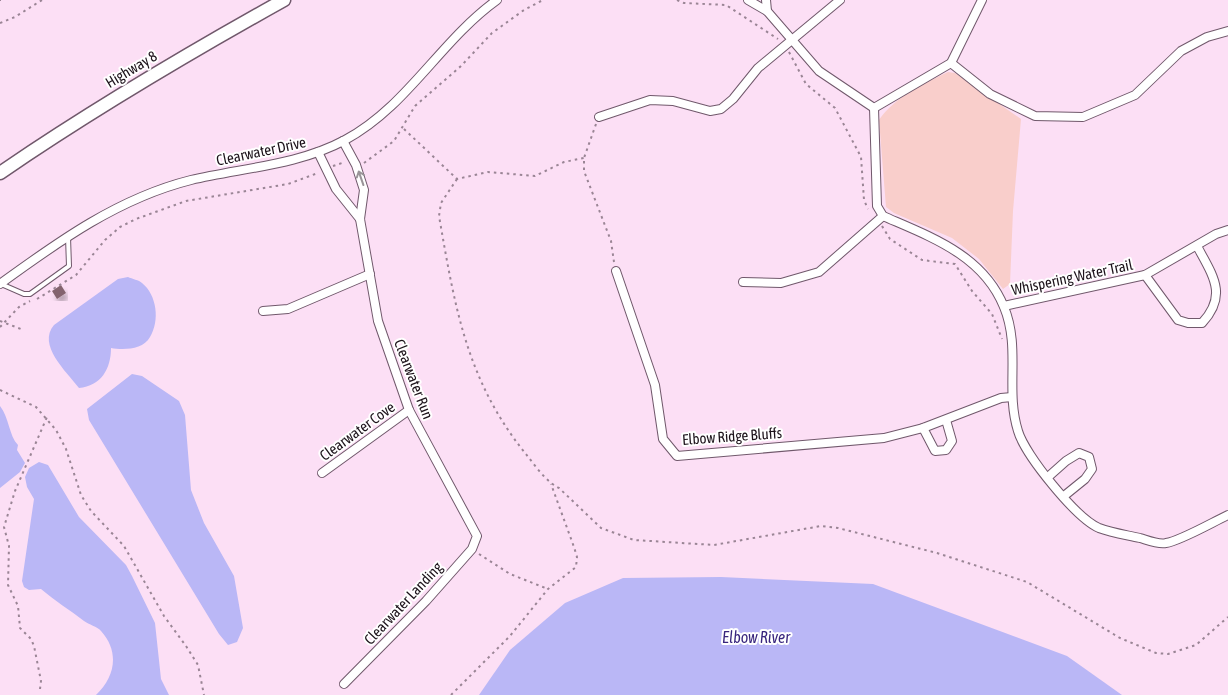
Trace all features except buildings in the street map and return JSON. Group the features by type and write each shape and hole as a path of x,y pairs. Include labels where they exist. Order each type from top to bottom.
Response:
{"main road":[{"name":"Highway 8","path":"0,173 99,107 191,52 284,0"}],"street":[{"name":"Clearwater Drive","path":"0,284 68,236 143,194 191,180 318,152 343,141 373,123 396,103 454,37 481,11 497,0"},
{"path":"748,0 767,10 819,71 874,108"},
{"path":"766,0 767,10"},
{"path":"599,117 650,100 674,101 710,110 720,109 733,99 758,68 840,0"},
{"path":"874,108 951,63 982,0"},
{"path":"951,63 990,94 1035,116 1083,117 1135,95 1181,51 1207,37 1228,32"},
{"path":"874,108 877,206 883,216 954,248 981,272 1004,306 1010,328 1014,360 1012,397 1018,431 1028,453 1064,496 1089,522 1100,529 1165,544 1228,515"},
{"name":"Clearwater Run","path":"343,141 356,165 364,190 360,219 378,321 409,410 477,536"},
{"name":"Clearwater Run","path":"318,152 336,189 360,219"},
{"path":"744,282 782,283 819,272 883,216"},
{"name":"Whispering Water Trail","path":"1004,306 1145,275 1216,234 1228,230"},
{"name":"Whispering Water Trail","path":"1145,275 1178,320 1188,323 1202,323 1217,306 1218,285 1197,246"},
{"name":"Elbow Ridge Bluffs","path":"616,271 655,385 663,439 677,456 884,438 923,428 1001,398 1012,397"},
{"path":"263,311 288,309 370,274"},
{"name":"Clearwater Cove","path":"322,473 409,410"},
{"path":"923,428 935,451 946,450 952,441 946,420"},
{"path":"1048,477 1066,461 1080,453 1089,458 1092,469 1085,479 1064,496"},
{"name":"Clearwater Landing","path":"344,684 426,601 472,549 477,536"}],"lane":[{"path":"0,284 24,294 30,294 66,270 70,262 68,236"}],"path":[{"path":"0,23 16,17 42,0"},
{"path":"0,327 18,307 38,298 76,275 104,240 136,219 186,201 288,184 343,162 356,165 367,161 388,148 404,128 415,106 461,66 492,33 524,10 543,0"},
{"path":"599,117 584,158 586,180 612,242 616,271"},
{"path":"404,128 457,179"},
{"path":"451,695 510,636 548,589 573,571 577,557 551,484 511,435 482,384 455,309 439,210 457,179 488,172 535,176 564,162 584,158"},
{"path":"0,321 20,329"},
{"path":"0,390 36,407 47,417 66,449 81,495 91,511 124,546 164,616 198,666 204,695"},
{"path":"40,689 41,681 34,646 31,639 20,628 18,606 8,585 9,546 4,527 47,417"},
{"path":"551,484 559,488 601,528 634,540 714,545 821,526 838,528 937,553 1027,582 1120,638 1156,653 1168,654 1196,645 1228,617"},
{"path":"472,549 510,574 548,589"}],"shaded area":[{"path":"948,72 955,73 1021,119 1013,211 1010,284 1003,289 979,259 952,238 894,213 886,207 879,120 901,98 919,86"}],"water":[{"path":"128,277 141,282 151,294 156,316 153,331 147,341 138,347 127,349 111,348 107,369 99,380 87,387 79,388 55,358 49,341 50,333 54,325 118,279"},
{"path":"132,374 142,376 179,401 185,415 191,490 204,523 234,576 243,628 237,642 228,645 219,634 89,420 87,409"},
{"path":"0,406 18,445 17,450 25,463 20,472 0,488"},
{"path":"39,462 48,465 79,517 126,565 155,623 161,679 169,695 96,695 107,680 113,664 111,647 107,639 99,629 84,621 41,589 29,590 24,587 22,581 34,499 27,487 25,477 29,468"},
{"name":"Elbow River","path":"721,577 873,584 1067,656 1122,695 479,695 510,650 565,603 623,578"}]}
